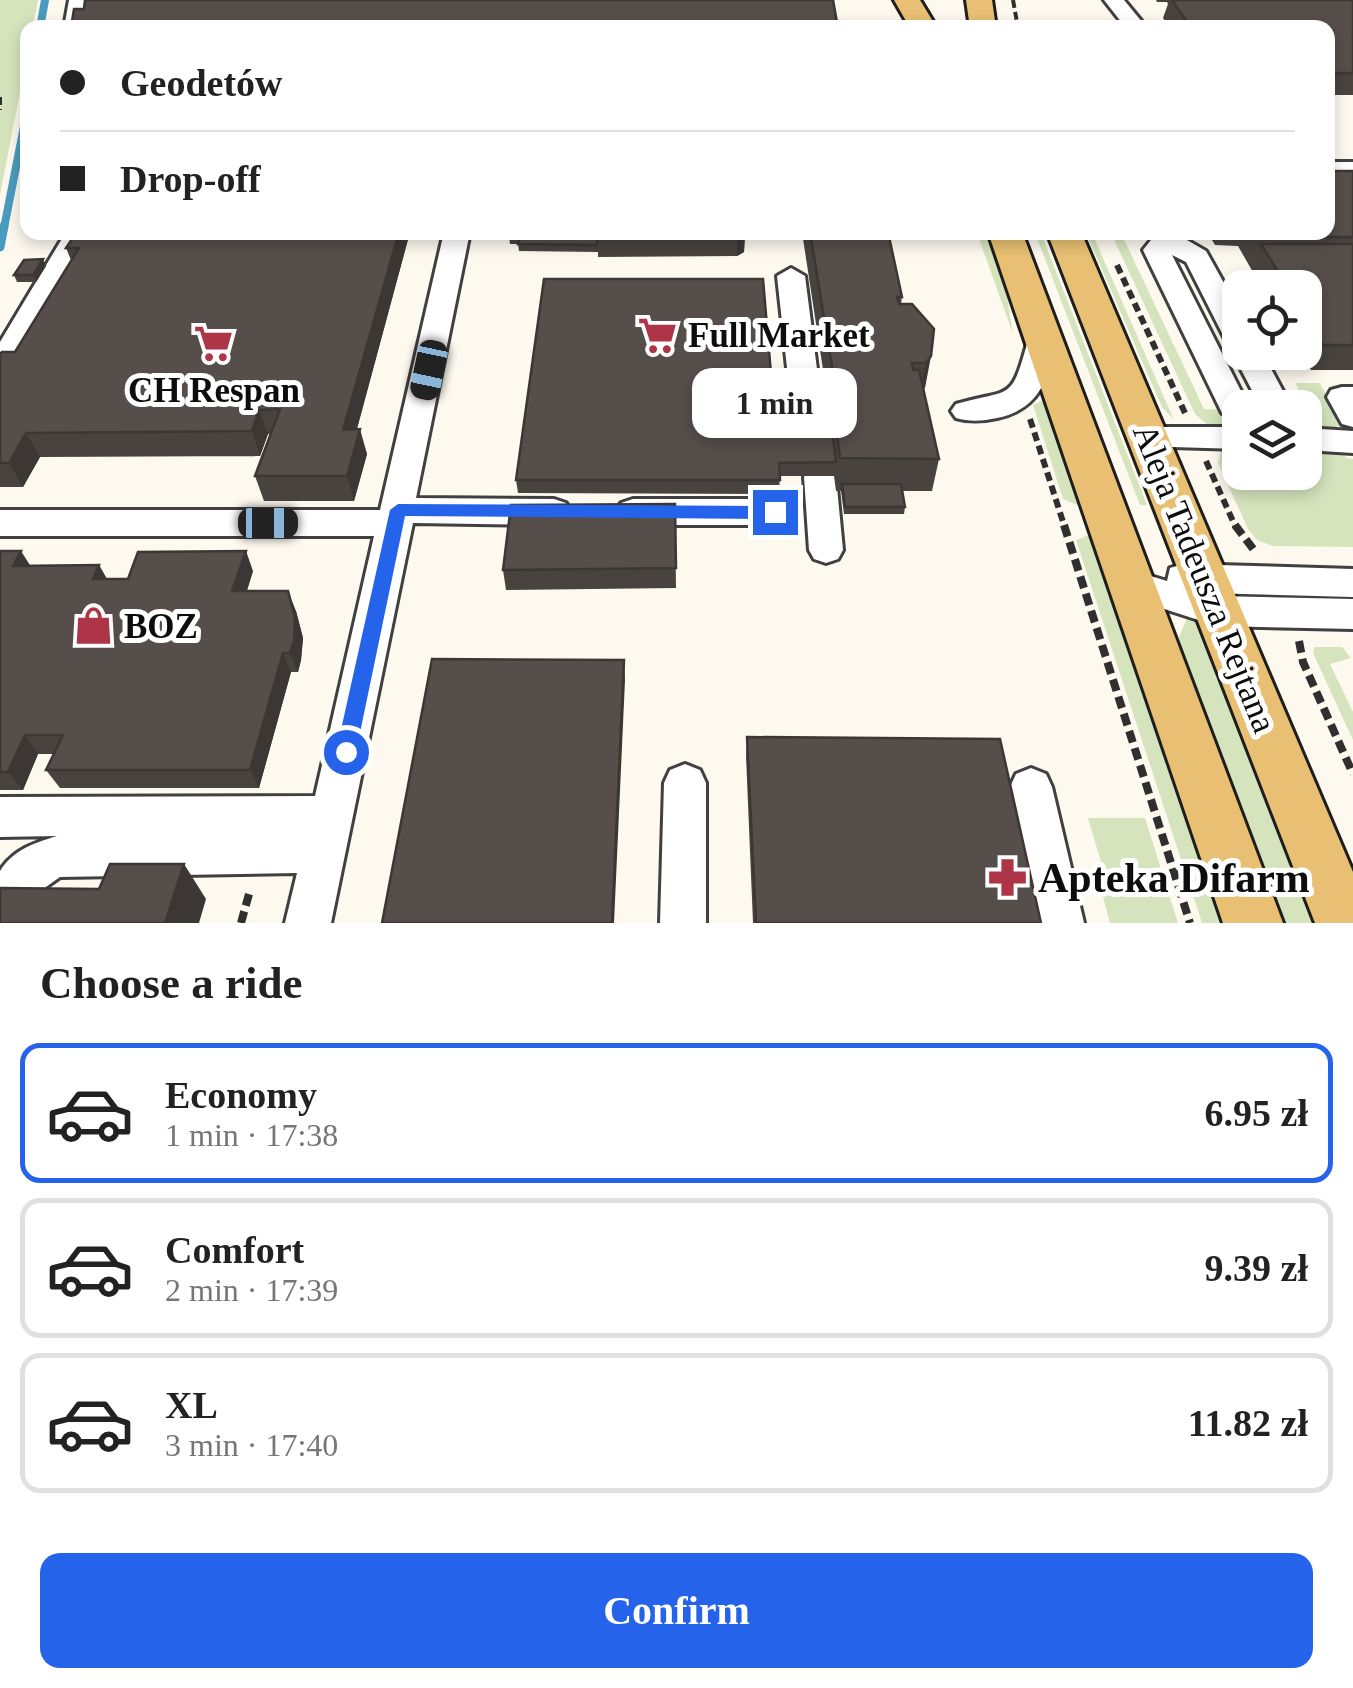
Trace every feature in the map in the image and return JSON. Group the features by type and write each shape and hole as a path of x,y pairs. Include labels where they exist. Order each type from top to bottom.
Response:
{"main road":[{"name":"Aleja Tadeusza Rejtana","path":"1009,240 1252,923"},
{"name":"Aleja Tadeusza Rejtana","path":"1067,240 1346,923"}],"street":[{"path":"1114,0 1130,20"},
{"path":"0,368 74,240"},
{"path":"308,923 455,240"},
{"path":"1161,240 1156,250 1225,390"},
{"path":"1168,240 1197,258 1222,305"},
{"path":"791,276 803,376 815,433"},
{"path":"967,411 1013,405 1023,397 1031,388 1043,340"},
{"path":"1353,397 1342,397 1353,416"},
{"path":"1149,438 1222,438"},
{"path":"1322,440 1353,442"},
{"path":"820,477 826,550"},
{"path":"0,523 775,512"},
{"path":"1209,594 1353,582"},
{"path":"1131,584 1353,614"},
{"path":"683,923 685,783"},
{"path":"1031,788 1062,923"},
{"path":"0,817 328,833"},
{"path":"1,923 18,881 27,868 42,860 328,833"}],"path":[{"path":"0,98 0,110"},
{"path":"1110,250 1194,428"},
{"path":"1027,409 1190,923"},
{"path":"1204,450 1240,536 1257,552"},
{"path":"1296,632 1302,662 1353,774"},
{"path":"241,923 250,894"}],"green space":[{"path":"0,0 38,0 34,20 20,20 20,92 0,195"},
{"path":"979,240 991,240 1004,278 1013,334"},
{"path":"1038,240 1044,240 1147,505 1140,505"},
{"path":"1089,240 1095,240 1174,420 1162,407"},
{"path":"1114,240 1124,240 1204,409 1222,410 1222,427 1211,428 1195,414"},
{"path":"1295,383 1320,383 1342,425 1322,428 1322,390 1299,390"},
{"path":"1047,402 1080,506 1063,499 1033,405"},
{"path":"1341,449 1346,458 1353,459 1353,547 1273,546 1257,540 1230,490 1322,490 1322,450"},
{"path":"1092,534 1225,923 1202,923 1076,540"},
{"path":"1188,616 1200,622 1319,923 1280,923 1180,652 1179,637"},
{"path":"1314,647 1342,647 1351,658 1330,664 1353,712 1353,740 1313,653"},
{"path":"1088,818 1145,818 1178,923 1110,923 1102,893 1110,892"}],"building":[{"path":"85,0 833,0 837,20 72,20 74,9 84,9"},
{"path":"1172,0 1353,0 1353,73 1335,73 1335,20 1186,20"},
{"path":"1335,171 1353,171 1353,237 1335,237"},
{"name":"CH Respan","path":"71,240 397,240 343,430 360,429 347,476 255,476 280,409 259,410 252,431 26,433 9,463 0,463 0,354 15,352 79,248 66,248"},
{"path":"519,240 597,240 597,245 518,244"},
{"path":"811,240 890,240 902,297 897,297 899,304 912,304 934,329 931,356 926,363 912,363 913,370 919,370 939,459 840,458 833,403 838,403"},
{"path":"1261,244 1353,244 1353,345 1322,343 1322,270 1277,270"},
{"path":"43,259 33,275 14,275 24,260"},
{"path":"544,279 763,279 775,421 831,422 836,462 779,463 780,480 516,480"},
{"path":"842,484 901,484 905,507 845,507"},
{"path":"675,504 676,568 503,570 511,505"},
{"path":"0,551 21,551 13,566 99,565 93,579 128,579 138,552 246,551 232,591 288,591 295,618 294,641 290,653 283,653 250,770 46,770 63,735 25,735 8,772 0,772"},
{"path":"432,659 624,660 612,923 382,923"},
{"path":"747,737 1000,739 1041,923 756,923"},
{"path":"110,864 184,864 165,923 0,923 0,888 99,889"}],"waterway":[{"path":"41,20 45,0"},
{"path":"4,228 20,147"},
{"path":"0,247 4,226"}],"place":[{"name":"Full Market","path":"658,335"},
{"name":"CH Respan","path":"214,343"},
{"name":"BOZ","path":"94,626"},
{"name":"Apteka Difarm","path":"1008,877"}],"route":[{"path":"346,752 398,510 775,512"}]}
